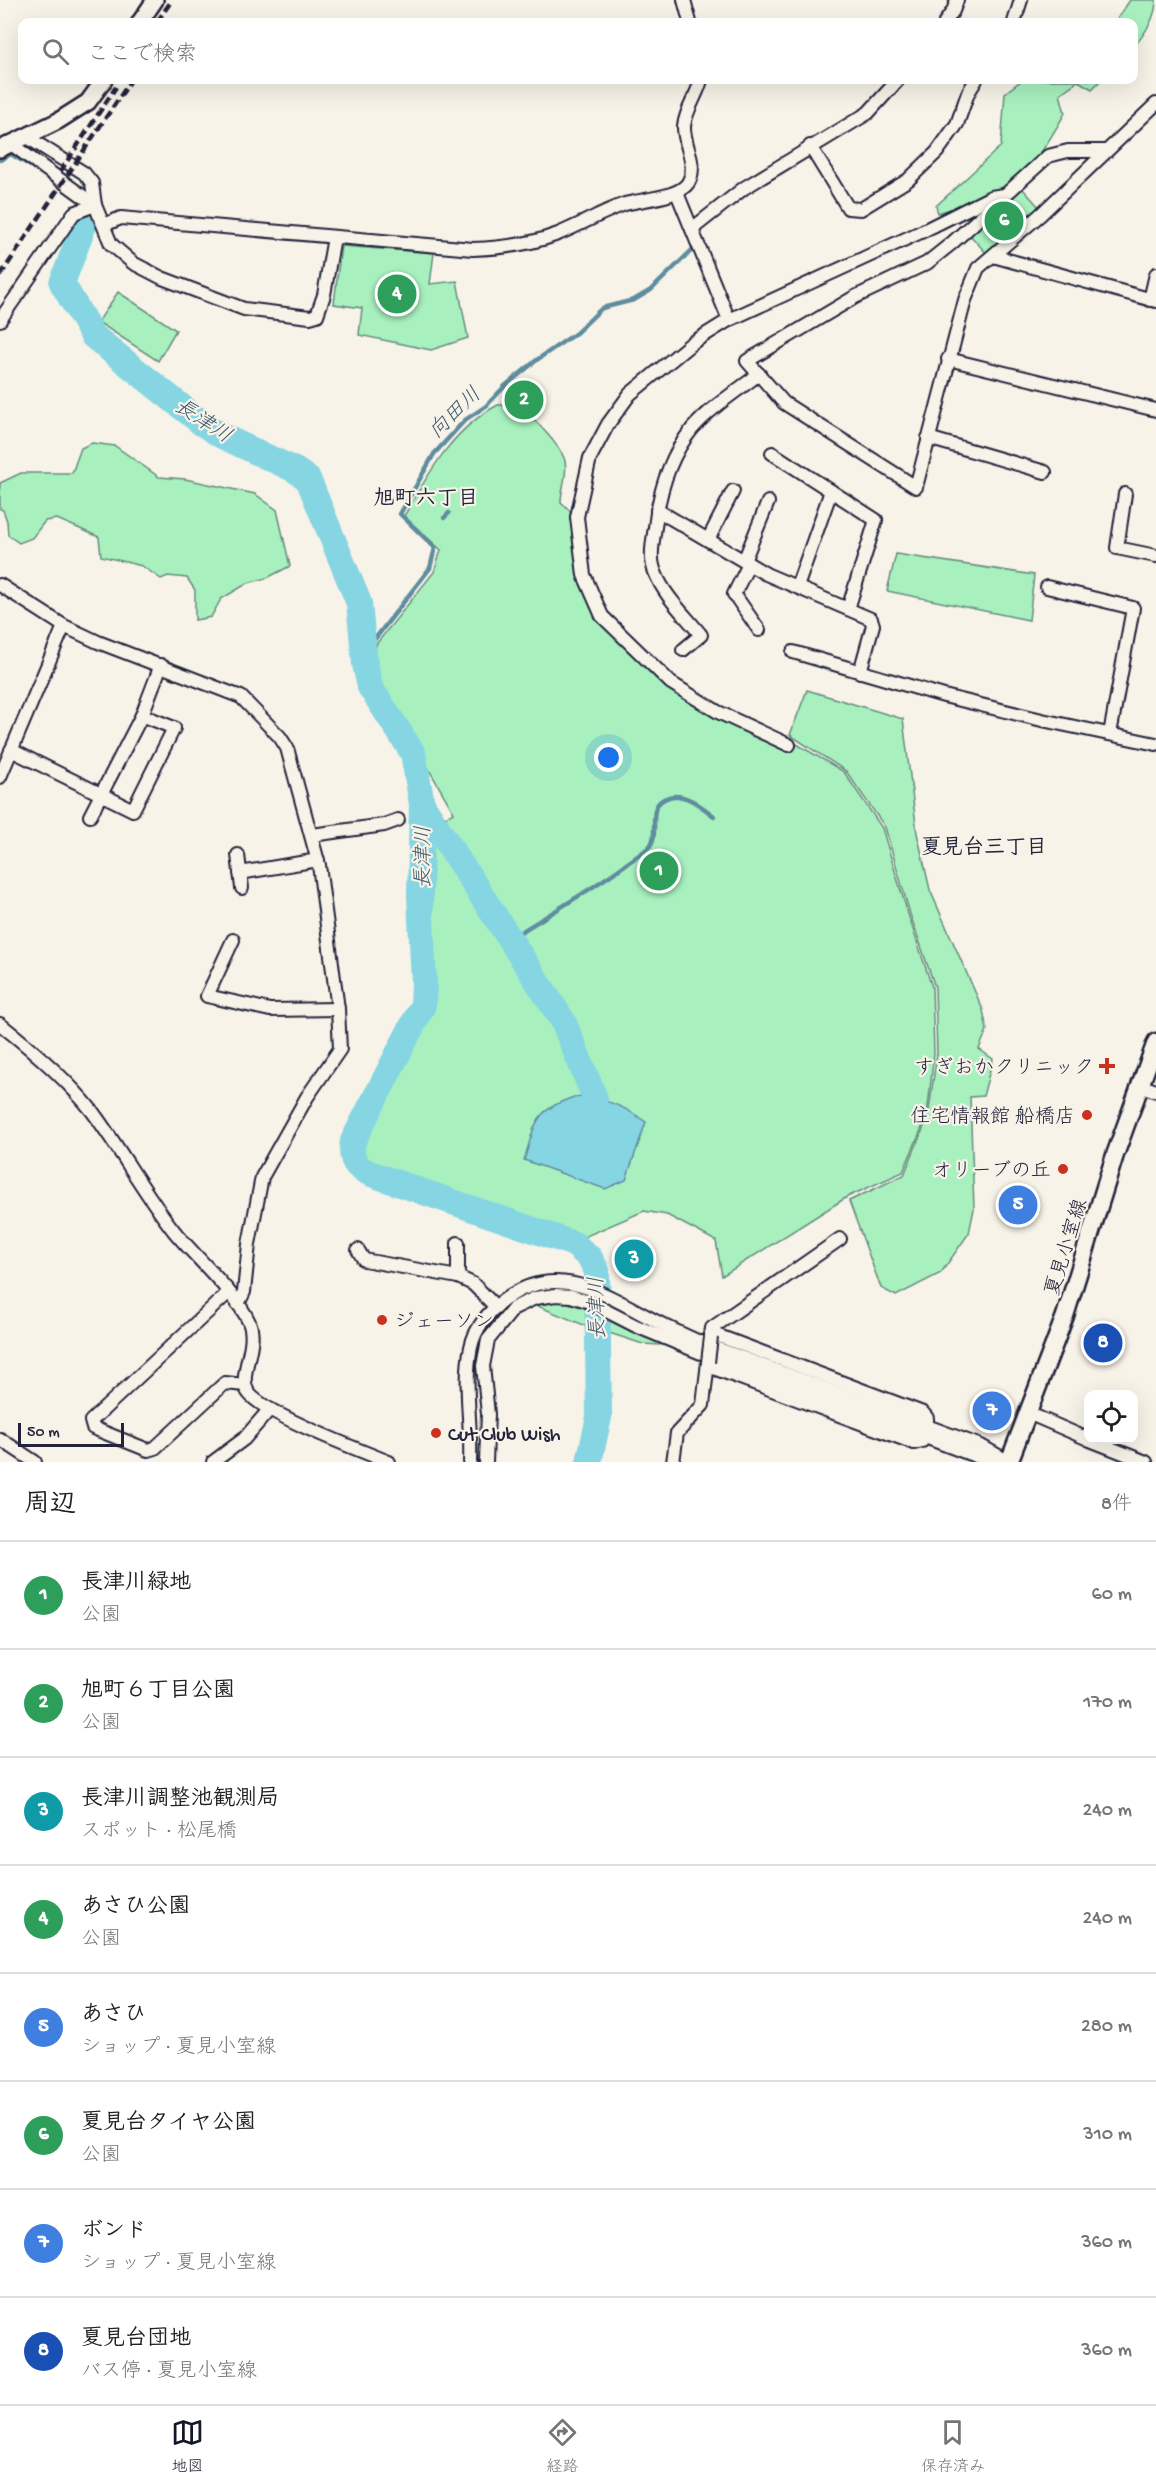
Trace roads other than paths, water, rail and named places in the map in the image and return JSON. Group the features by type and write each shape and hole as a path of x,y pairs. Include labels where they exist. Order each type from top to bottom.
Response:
{"main road":[{"name":"夏見小室線","path":"1010,1462 1065,1316 1139,1085 1156,1042"}],"street":[{"path":"143,18 155,0"},
{"path":"684,0 689,18"},
{"path":"948,18 957,0"},
{"path":"1015,18 1021,0"},
{"path":"6,146 58,121 88,102 101,84"},
{"path":"104,225 122,218 473,249 501,248 556,235 632,202 677,194 689,181 692,169 684,142 684,128 686,114 700,84"},
{"path":"692,229 744,188 868,112 894,84"},
{"path":"810,146 848,208 861,209 908,180 937,152 957,124 974,84"},
{"path":"1107,151 1068,151 1048,156 927,263 855,297 747,361 784,403 916,487 948,359 965,300 978,268 1040,216 1156,104"},
{"path":"27,137 84,173 92,183 95,205 111,244 133,263 162,278 244,309 310,317 317,315 321,307 334,237"},
{"path":"6,146 95,205"},
{"path":"677,194 729,320"},
{"path":"789,745 718,712 671,683 602,616 584,575 577,518 590,458 608,424 630,394 692,343 729,320 923,231 991,197 1005,195"},
{"path":"0,320 74,213 95,205"},
{"path":"993,256 1153,300 1156,274"},
{"path":"948,359 1156,410"},
{"path":"683,650 701,635 660,585 653,569 652,554 657,510 665,480 691,430 759,374"},
{"path":"928,438 1045,472"},
{"path":"772,453 876,520 848,609"},
{"path":"708,540 732,491"},
{"path":"797,587 831,491"},
{"path":"1125,494 1117,548 1156,556"},
{"path":"759,630 734,594 768,502"},
{"path":"657,510 746,562 871,619 873,625 860,672"},
{"path":"0,585 64,626 99,642 241,697 280,737 287,748 318,860 338,1009 340,1049 307,1097 262,1177 251,1232 244,1292 238,1304"},
{"path":"1047,587 1133,608 1110,734"},
{"path":"0,777 64,626"},
{"path":"793,652 944,696 1156,744"},
{"path":"90,816 142,715 161,665"},
{"path":"11,750 133,810 174,728 142,715"},
{"path":"312,835 384,825 398,820"},
{"path":"238,855 242,888"},
{"path":"240,873 318,860"},
{"path":"233,939 207,996 270,1010 338,1009"},
{"path":"0,1024 44,1060 91,1110 136,1180 168,1223 238,1304 252,1329 245,1385 256,1401 270,1410 389,1462"},
{"path":"1139,1085 1156,1091"},
{"path":"673,1462 679,1428 703,1405 712,1328 840,1239"},
{"path":"458,1243 458,1278"},
{"path":"358,1250 364,1260 458,1278 473,1284 496,1307"},
{"path":"470,1462 469,1364 476,1331 496,1307 511,1295 532,1285 565,1282 587,1286 604,1293 702,1343 925,1432 978,1457 1010,1462"},
{"path":"228,1293 91,1421 93,1428 148,1450 155,1448 225,1383 245,1385"},
{"path":"486,1462 488,1414 483,1366 488,1340 514,1308 535,1298 564,1295 587,1301 701,1353 925,1432"},
{"path":"708,1364 914,1443 922,1441 927,1418 923,1413 711,1335"},
{"path":"213,1462 244,1439 270,1410"},
{"path":"1028,1413 1084,1437"},
{"path":"0,1439 35,1462"},
{"path":"1101,1444 1146,1462"}],"water":[{"path":"574,1097 612,1103 646,1122 626,1180 605,1189 524,1160 534,1127 543,1113"}],"waterway":[{"name":"長津川","path":"0,160 11,154 39,171"},
{"name":"長津川","path":"84,225 62,283 93,336 203,424 222,436 295,470 308,479 359,603 365,664 370,687 413,753 422,804 420,896 424,984 423,1005 353,1141 353,1158 359,1168 371,1174 574,1244 590,1258 597,1271 599,1417 589,1462"},
{"name":"向田川","path":"364,653 430,568 435,548 400,514 434,454 465,420 486,406 505,386 538,359 576,333 602,308 634,300 651,290 692,250"},
{"path":"444,518 449,513"},
{"path":"509,939 594,886 648,848 654,835 654,813 661,801 675,796 687,798 714,816"},
{"path":"422,804 563,1021 595,1098"}],"railway":[{"path":"160,18 172,0"},
{"path":"0,276 128,84"},
{"path":"60,172 116,87"}],"place":[{"name":"夏見台タイヤ公園","path":"1004,221"},
{"name":"あさひ公園","path":"397,294"},
{"name":"旭町６丁目公園","path":"524,400"},
{"name":"長津川緑地","path":"659,871"},
{"name":"すぎおかクリニック","path":"1107,1066"},
{"name":"住宅情報館 船橋店","path":"1087,1115"},
{"name":"オリーブの丘","path":"1063,1169"},
{"name":"あさひ","path":"1018,1205"},
{"name":"長津川調整池観測局","path":"634,1259"},
{"name":"ジェーソン","path":"382,1320"},
{"name":"夏見台団地","path":"1103,1343"},
{"name":"ボンド","path":"992,1411"},
{"name":"Cut Club Wish","path":"436,1433"}],"district":[{"name":"旭町六丁目","path":"426,497"},
{"name":"夏見台三丁目","path":"984,846"}]}
